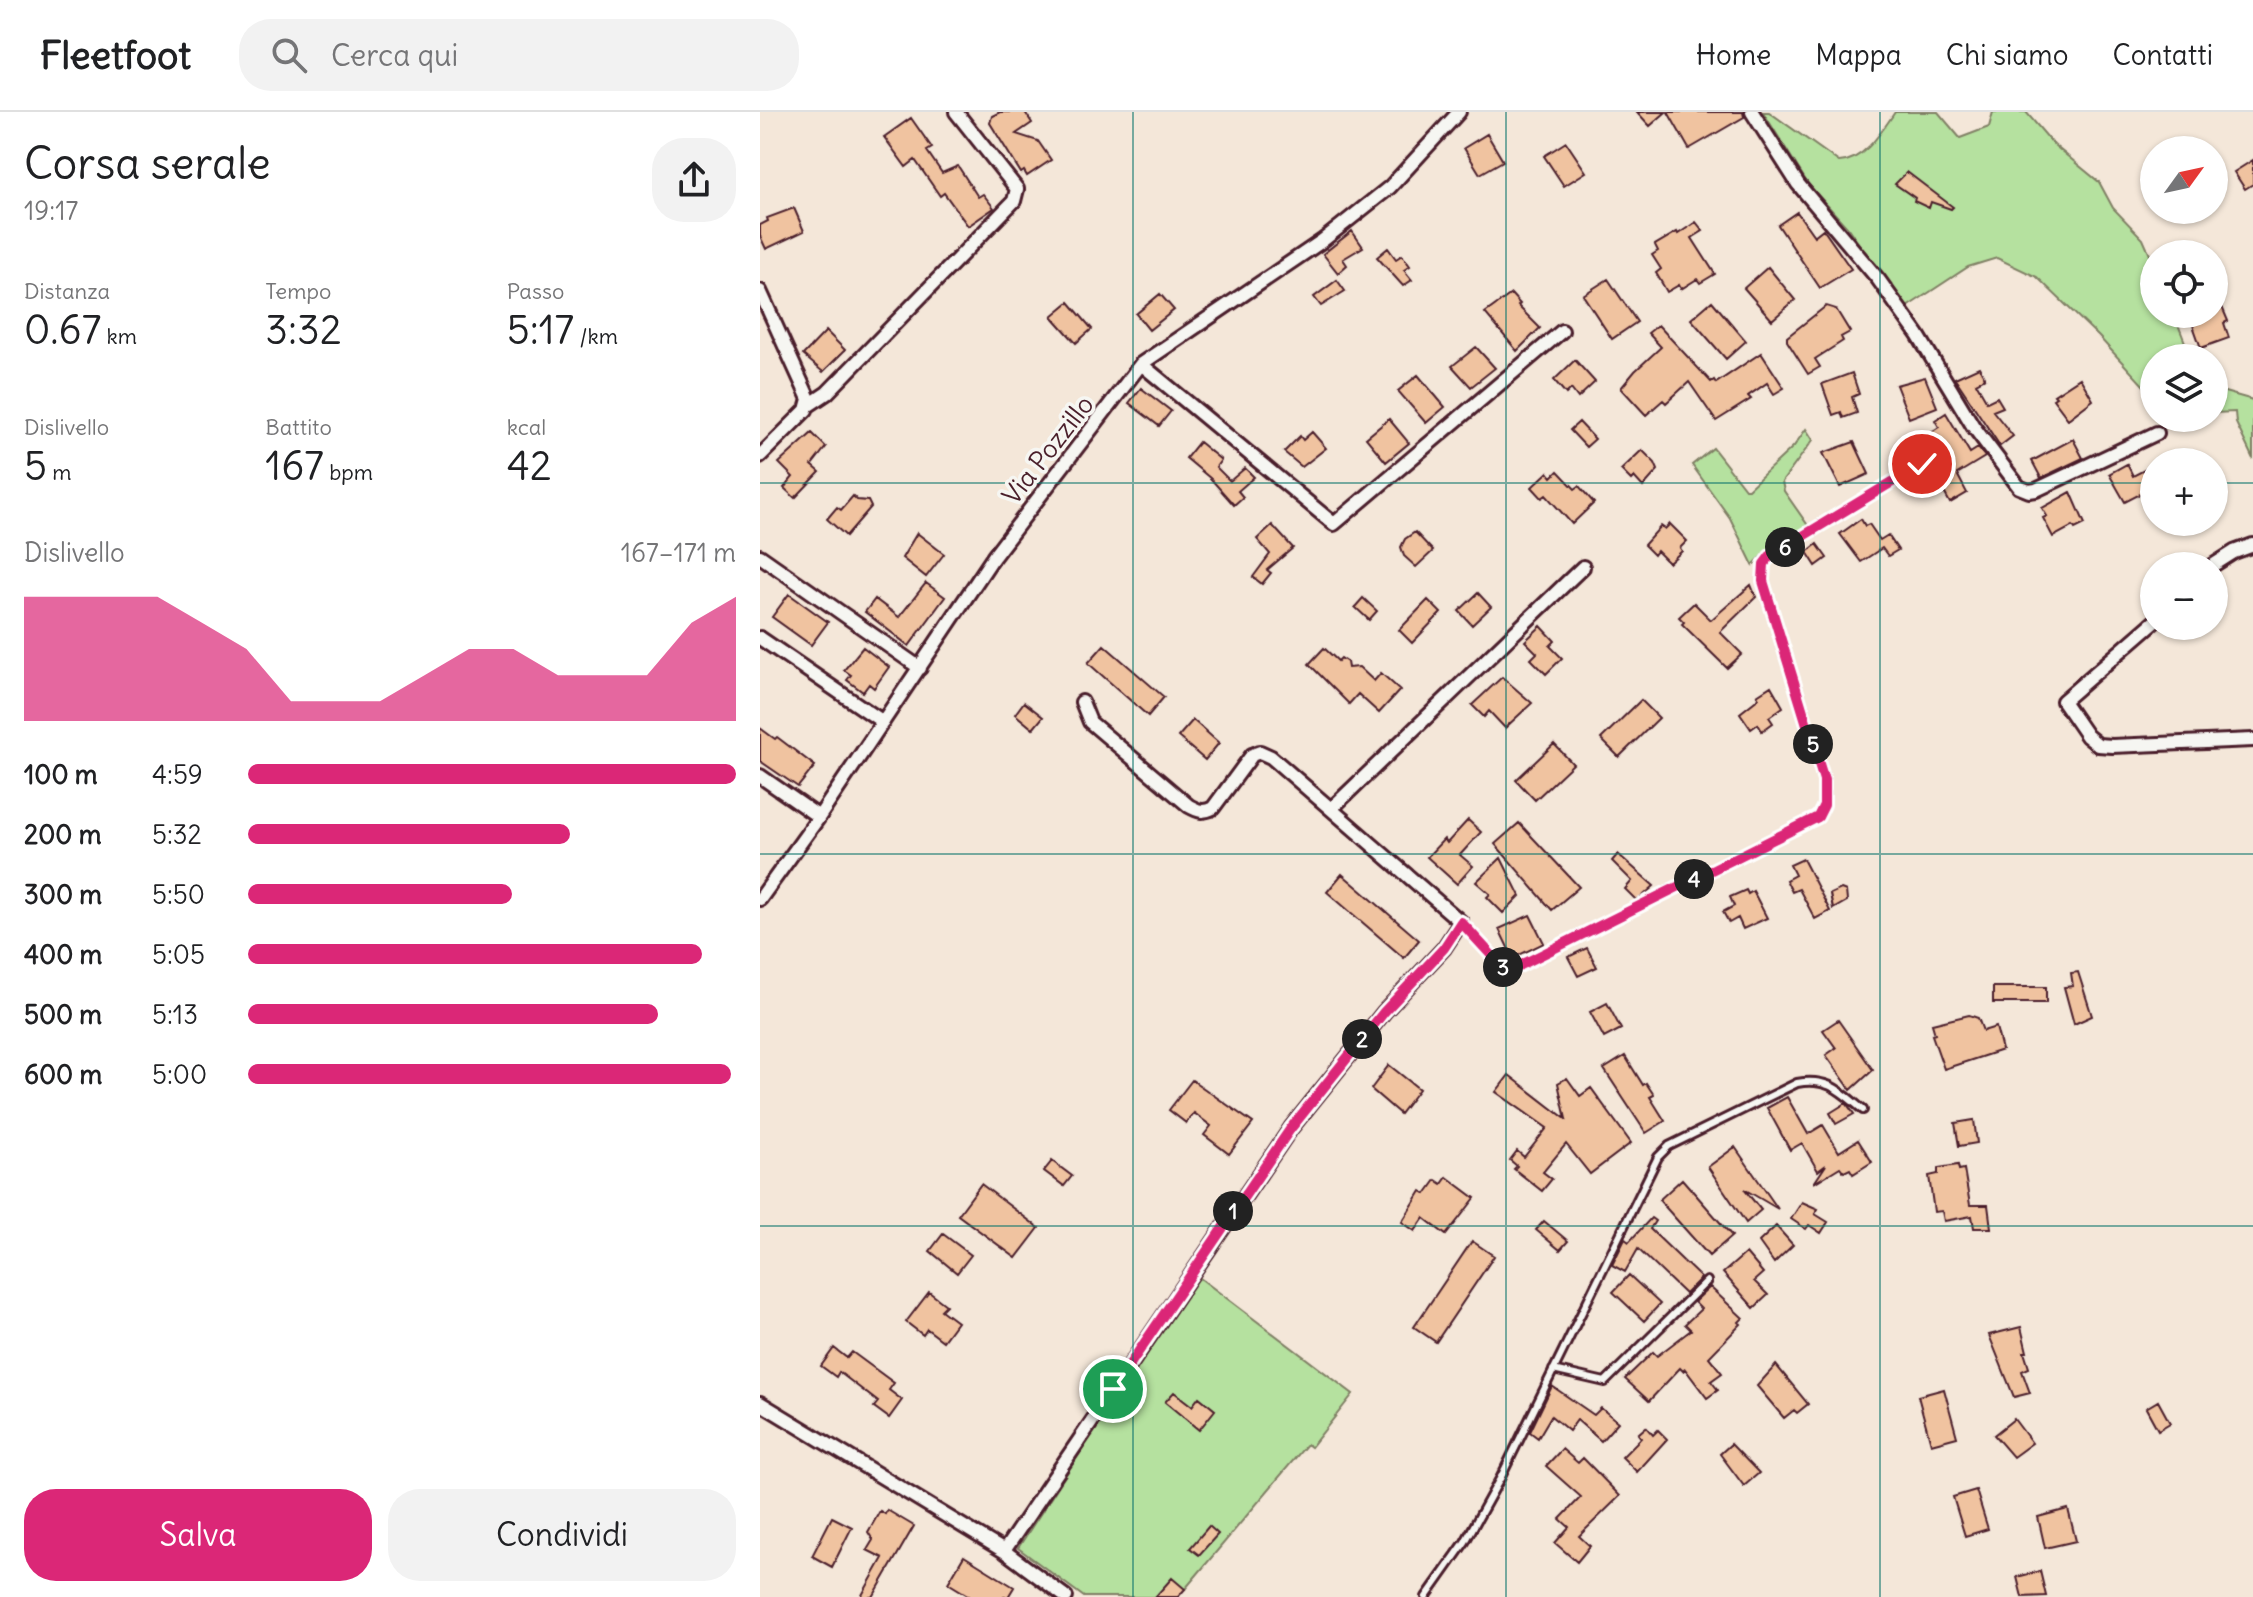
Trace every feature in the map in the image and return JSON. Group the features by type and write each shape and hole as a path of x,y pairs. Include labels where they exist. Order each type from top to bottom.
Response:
{"street":[{"path":"760,456 809,405 827,393 1014,201 1017,189 956,112"},
{"name":"Via Pozzillo","path":"760,899 819,817 994,556 1141,364 1333,232 1390,187 1459,112"},
{"path":"1752,112 1807,197 1843,235 1886,290 1918,335 1973,426 2019,487 2036,490 2157,433"},
{"path":"760,291 809,405"},
{"path":"1141,364 1334,524 1562,331"},
{"path":"2228,556 2253,545"},
{"path":"760,556 920,668"},
{"path":"1332,808 1583,567"},
{"path":"2140,634 2063,701 2087,736 2098,745 2112,746 2253,740"},
{"path":"760,638 883,722"},
{"path":"1004,1551 1291,1128 1384,1012 1444,948 1461,922 1271,757 1260,752 1252,755 1213,808 1198,811 1090,722 1082,702"},
{"path":"760,776 819,817"},
{"path":"760,1403 1004,1551 1066,1597"}],"lane":[{"path":"1461,922 1507,972 1818,817 1824,805 1824,780 1763,581 1764,564 1770,556 1922,464"},
{"path":"1426,1597 1465,1542 1658,1157 1669,1146 1797,1083 1814,1080 1829,1085 1863,1110"},
{"path":"1553,1370 1605,1382 1707,1281"}],"green space":[{"path":"1763,112 1769,112 1839,162 1864,151 1895,112 1938,112 1960,138 1989,127 1993,112 2026,112 2054,145 2099,182 2113,208 2143,239 2140,240 2140,328 2179,328 2186,344 2140,344 2140,382 2037,277 1997,258 1968,267 1904,309 1848,228 1808,184"},
{"path":"2228,393 2253,400 2253,459 2236,423 2235,412 2228,412"},
{"path":"1806,429 1813,440 1782,482 1784,491 1809,527 1767,551 1753,565 1730,518 1692,465 1713,448 1748,489 1794,446"},
{"path":"1196,1275 1353,1394 1311,1447 1307,1444 1185,1589 1155,1597 1084,1597 1018,1548"}],"building":[{"path":"1000,112 1025,112 1032,123 1016,134 1038,141 1051,160 1027,176 1024,171 1021,173 990,123 992,116"},
{"path":"1637,112 1666,112 1650,126"},
{"path":"1668,112 1743,112 1744,117 1689,149"},
{"path":"911,118 932,148 927,151 942,173 958,166 978,197 983,194 994,208 968,226 944,193 940,196 915,160 906,167 884,137"},
{"path":"1487,134 1503,161 1480,174 1464,148"},
{"path":"1566,142 1586,172 1564,186 1544,156"},
{"path":"2253,160 2253,184 2245,189 2234,172"},
{"path":"1907,172 1953,207 1931,202 1929,208 1914,201 1915,198 1895,184"},
{"path":"794,208 804,231 766,249 760,236 760,225 768,221 767,218"},
{"path":"1797,212 1814,236 1823,229 1851,269 1820,288 1778,225"},
{"path":"1696,222 1703,231 1692,238 1715,274 1700,283 1697,279 1681,289 1679,285 1667,292 1656,273 1661,269 1652,255 1658,251 1655,245"},
{"path":"1352,231 1363,247 1343,259 1347,265 1338,273 1323,254"},
{"path":"1388,248 1396,259 1402,255 1410,266 1404,270 1412,280 1403,286 1377,257"},
{"path":"1768,267 1795,300 1772,320 1744,288"},
{"path":"1608,279 1637,322 1612,339 1583,295"},
{"path":"1337,280 1345,291 1321,306 1314,297"},
{"path":"1160,294 1174,310 1149,330 1136,314"},
{"path":"1511,294 1520,304 1518,306 1540,328 1517,351 1485,313"},
{"path":"1712,301 1746,341 1726,359 1691,319"},
{"path":"1069,302 1092,329 1076,343 1052,316"},
{"path":"1826,306 1836,309 1850,332 1841,337 1843,341 1815,359 1820,367 1808,374 1787,337"},
{"path":"1658,325 1711,382 1714,380 1716,383 1761,353 1784,388 1774,394 1767,383 1748,396 1751,399 1716,421 1689,382 1666,403 1663,400 1646,415 1621,388 1661,347 1648,333"},
{"path":"2194,328 2226,328 2229,338 2212,344 2200,344"},
{"path":"826,331 845,350 823,372 803,355"},
{"path":"1476,347 1495,368 1471,387 1452,366"},
{"path":"1575,360 1595,382 1578,398 1571,389 1566,394 1554,380"},
{"path":"1979,367 1985,378 1976,383 1987,402 1997,397 2003,407 1993,411 2013,436 2000,446 1955,378"},
{"path":"1852,373 1859,394 1852,397 1857,413 1843,418 1841,412 1833,415 1822,384"},
{"path":"1418,375 1445,407 1426,423 1398,391"},
{"path":"1925,377 1937,407 1909,418 1896,385"},
{"path":"2080,378 2093,400 2068,419 2053,399 2056,397 2054,395"},
{"path":"1141,388 1171,411 1159,426 1129,403"},
{"path":"1946,413 1970,453 1978,448 1985,457 1957,474 1967,493 1950,503 1919,440 1939,427 1935,420"},
{"path":"1389,419 1409,443 1386,462 1366,438"},
{"path":"1579,422 1595,439 1586,447 1570,430"},
{"path":"1312,432 1326,448 1302,467 1284,452 1300,436 1303,440"},
{"path":"812,433 826,447 812,465 820,472 795,498 784,488 793,477 779,463"},
{"path":"2073,439 2083,458 2041,478 2032,461"},
{"path":"1199,442 1221,460 1216,467 1230,481 1245,468 1254,477 1238,491 1243,497 1234,505 1211,479 1186,458"},
{"path":"1854,442 1869,474 1840,487 1823,453"},
{"path":"1642,450 1658,470 1643,487 1634,477 1631,480 1621,470"},
{"path":"2127,464 2133,476 2140,472 2140,494 2125,502 2109,474"},
{"path":"1558,471 1575,489 1579,486 1594,503 1572,524 1546,495 1542,498 1532,487 1548,472 1552,477"},
{"path":"2071,492 2085,524 2075,529 2073,526 2053,537 2043,518 2047,516 2042,508"},
{"path":"853,496 857,500 868,501 871,507 846,536 827,519 837,507 841,510"},
{"path":"1861,519 1865,526 1869,524 1880,540 1888,535 1898,550 1888,556 1882,548 1861,562 1840,534"},
{"path":"1670,524 1687,541 1680,548 1682,551 1669,563 1657,551 1654,555 1644,545 1661,526 1665,529"},
{"path":"1272,525 1293,548 1267,570 1271,573 1262,584 1253,577 1270,554 1257,539"},
{"path":"1415,532 1433,551 1416,567 1404,556 1401,547 1405,539"},
{"path":"917,533 944,554 926,577 902,558"},
{"path":"1817,544 1827,558 1816,566 1807,552"},
{"path":"926,583 945,597 909,646 865,612 875,599 899,617"},
{"path":"1751,585 1756,597 1720,632 1742,654 1727,668 1682,624 1684,622 1679,617 1694,603 1711,620"},
{"path":"1478,593 1491,607 1472,625 1459,611"},
{"path":"789,594 828,622 811,645 772,617"},
{"path":"1363,598 1377,611 1369,620 1355,607"},
{"path":"1428,600 1441,613 1412,643 1399,630"},
{"path":"1541,626 1555,641 1550,646 1562,658 1546,674 1531,659 1537,653 1525,641"},
{"path":"1104,645 1164,697 1148,716 1088,663"},
{"path":"863,647 889,667 874,688 869,684 863,692 847,680 851,675 844,670"},
{"path":"1324,648 1338,661 1341,658 1347,662 1348,668 1359,667 1374,681 1381,673 1400,690 1379,713 1358,694 1349,704 1309,664"},
{"path":"1502,677 1532,703 1505,728 1489,711 1484,717 1472,705"},
{"path":"1771,686 1783,707 1769,717 1773,723 1762,731 1758,724 1751,729 1740,713 1759,698 1757,695"},
{"path":"1641,700 1659,718 1619,757 1601,739"},
{"path":"1024,702 1043,717 1033,729 1015,714"},
{"path":"1193,720 1219,743 1205,760 1178,737"},
{"path":"760,728 815,766 798,787 760,761"},
{"path":"1554,744 1573,764 1535,800 1516,780"},
{"path":"1468,820 1481,832 1460,855 1473,866 1457,884 1427,857 1444,839 1447,843"},
{"path":"1519,823 1579,887 1552,910 1495,844"},
{"path":"1618,854 1654,886 1637,901 1625,889 1632,881 1612,861"},
{"path":"1501,858 1520,896 1503,913 1487,897 1490,894 1476,882"},
{"path":"1803,859 1830,911 1815,919 1799,889 1792,892 1786,880 1795,875 1790,865"},
{"path":"1342,874 1419,940 1404,958 1327,892"},
{"path":"1841,889 1846,891 1847,901 1833,909 1830,894"},
{"path":"1746,890 1748,894 1753,891 1767,918 1743,929 1738,918 1729,923 1723,912 1734,906 1730,897"},
{"path":"1530,915 1544,943 1513,958 1499,929"},
{"path":"1587,948 1597,967 1578,976 1568,957"},
{"path":"2078,972 2092,1016 2074,1024 2064,987 2073,986 2071,973"},
{"path":"1993,987 2046,987 2046,1003 1993,1003"},
{"path":"1607,1003 1621,1029 1604,1038 1590,1012"},
{"path":"1969,1015 1978,1018 1983,1031 1996,1027 2002,1050 1944,1069 1932,1035 1935,1034 1932,1024"},
{"path":"1838,1020 1873,1070 1851,1090 1826,1055 1836,1048 1823,1030"},
{"path":"1625,1056 1643,1085 1646,1083 1654,1095 1650,1097 1665,1121 1646,1133 1604,1069"},
{"path":"1389,1065 1419,1089 1400,1114 1371,1089"},
{"path":"1509,1075 1566,1119 1558,1083 1567,1078 1580,1096 1591,1088 1631,1143 1590,1174 1566,1144 1543,1172 1552,1179 1542,1191 1514,1169 1517,1166 1510,1160 1517,1151 1524,1157 1547,1128 1496,1092"},
{"path":"1192,1080 1253,1123 1229,1154 1204,1135 1211,1126 1194,1113 1186,1123 1169,1110"},
{"path":"1787,1097 1808,1134 1823,1125 1839,1152 1858,1140 1872,1162 1853,1174 1850,1169 1844,1172 1840,1167 1814,1183 1826,1165 1818,1171 1802,1143 1790,1150 1767,1108"},
{"path":"1846,1103 1854,1114 1836,1124 1830,1113"},
{"path":"1974,1120 1977,1143 1959,1146 1955,1123"},
{"path":"1735,1147 1778,1209 1744,1189 1761,1210 1746,1223 1708,1167"},
{"path":"1052,1161 1072,1176 1064,1186 1044,1171"},
{"path":"1958,1165 1959,1170 1964,1169 1970,1205 1988,1205 1991,1228 1974,1228 1972,1216 1944,1221 1942,1211 1934,1212 1929,1176 1938,1174 1938,1168"},
{"path":"1447,1177 1475,1198 1446,1235 1424,1218 1415,1231 1402,1222 1421,1191 1426,1194 1436,1180 1442,1184"},
{"path":"1682,1179 1732,1236 1709,1256 1659,1200"},
{"path":"981,1184 1039,1228 1016,1258 958,1215"},
{"path":"1802,1202 1818,1209 1815,1214 1828,1222 1821,1233 1809,1225 1806,1229 1791,1219"},
{"path":"1651,1218 1655,1221 1650,1229 1701,1278 1685,1294 1638,1249 1625,1272 1612,1265 1625,1239 1629,1242"},
{"path":"1544,1221 1568,1241 1560,1250 1536,1230"},
{"path":"1776,1226 1793,1245 1774,1263 1759,1242"},
{"path":"943,1234 971,1255 957,1273 930,1251"},
{"path":"1472,1241 1494,1256 1436,1342 1414,1327"},
{"path":"1746,1253 1763,1273 1754,1281 1768,1295 1754,1308 1723,1273"},
{"path":"1629,1275 1660,1304 1644,1321 1613,1292"},
{"path":"1710,1287 1743,1318 1739,1322 1741,1324 1709,1357 1722,1373 1711,1381 1718,1390 1707,1398 1685,1369 1680,1368 1649,1401 1625,1379 1653,1352 1657,1356 1691,1330 1685,1324 1701,1309 1694,1302"},
{"path":"929,1292 946,1305 941,1310 957,1322 943,1341 927,1329 923,1335 906,1322"},
{"path":"2021,1327 2029,1368 2022,1371 2030,1393 2014,1397 1989,1335"},
{"path":"834,1348 847,1358 852,1352 894,1383 889,1390 902,1400 889,1418 874,1407 878,1402 839,1372 836,1377 821,1366"},
{"path":"1776,1365 1808,1404 1784,1418 1757,1386"},
{"path":"1552,1386 1594,1415 1601,1408 1618,1422 1601,1441 1577,1420 1569,1431 1551,1416 1538,1438 1530,1432"},
{"path":"1944,1389 1957,1437 1931,1444 1918,1396"},
{"path":"1174,1392 1192,1406 1199,1397 1215,1410 1199,1430 1165,1402"},
{"path":"2158,1401 2170,1423 2158,1430 2146,1408"},
{"path":"2014,1419 2032,1443 2013,1457 1994,1435"},
{"path":"1646,1427 1653,1435 1658,1430 1667,1439 1637,1472 1622,1457 1641,1438 1638,1434"},
{"path":"1731,1444 1759,1473 1744,1486 1720,1454"},
{"path":"1562,1449 1578,1463 1583,1458 1620,1496 1579,1536 1590,1546 1577,1562 1555,1543 1569,1527 1560,1519 1581,1497 1546,1466"},
{"path":"1976,1490 1988,1529 1965,1536 1953,1497"},
{"path":"2068,1509 2076,1541 2045,1548 2038,1517"},
{"path":"887,1510 914,1526 873,1597 861,1597 883,1558 867,1550 873,1540 868,1532 880,1511 885,1514"},
{"path":"832,1517 852,1527 832,1567 812,1556"},
{"path":"1209,1526 1218,1534 1199,1555 1190,1548"},
{"path":"964,1556 1014,1587 1008,1597 971,1597 948,1583"},
{"path":"2040,1571 2046,1596 2022,1597 2017,1577"},
{"path":"1172,1578 1185,1589 1178,1597 1155,1597"}],"route":[{"path":"1113,1389 1291,1128 1384,1012 1444,948 1461,922 1507,972 1818,817 1824,805 1824,780 1763,581 1764,564 1770,556 1922,464"}]}
